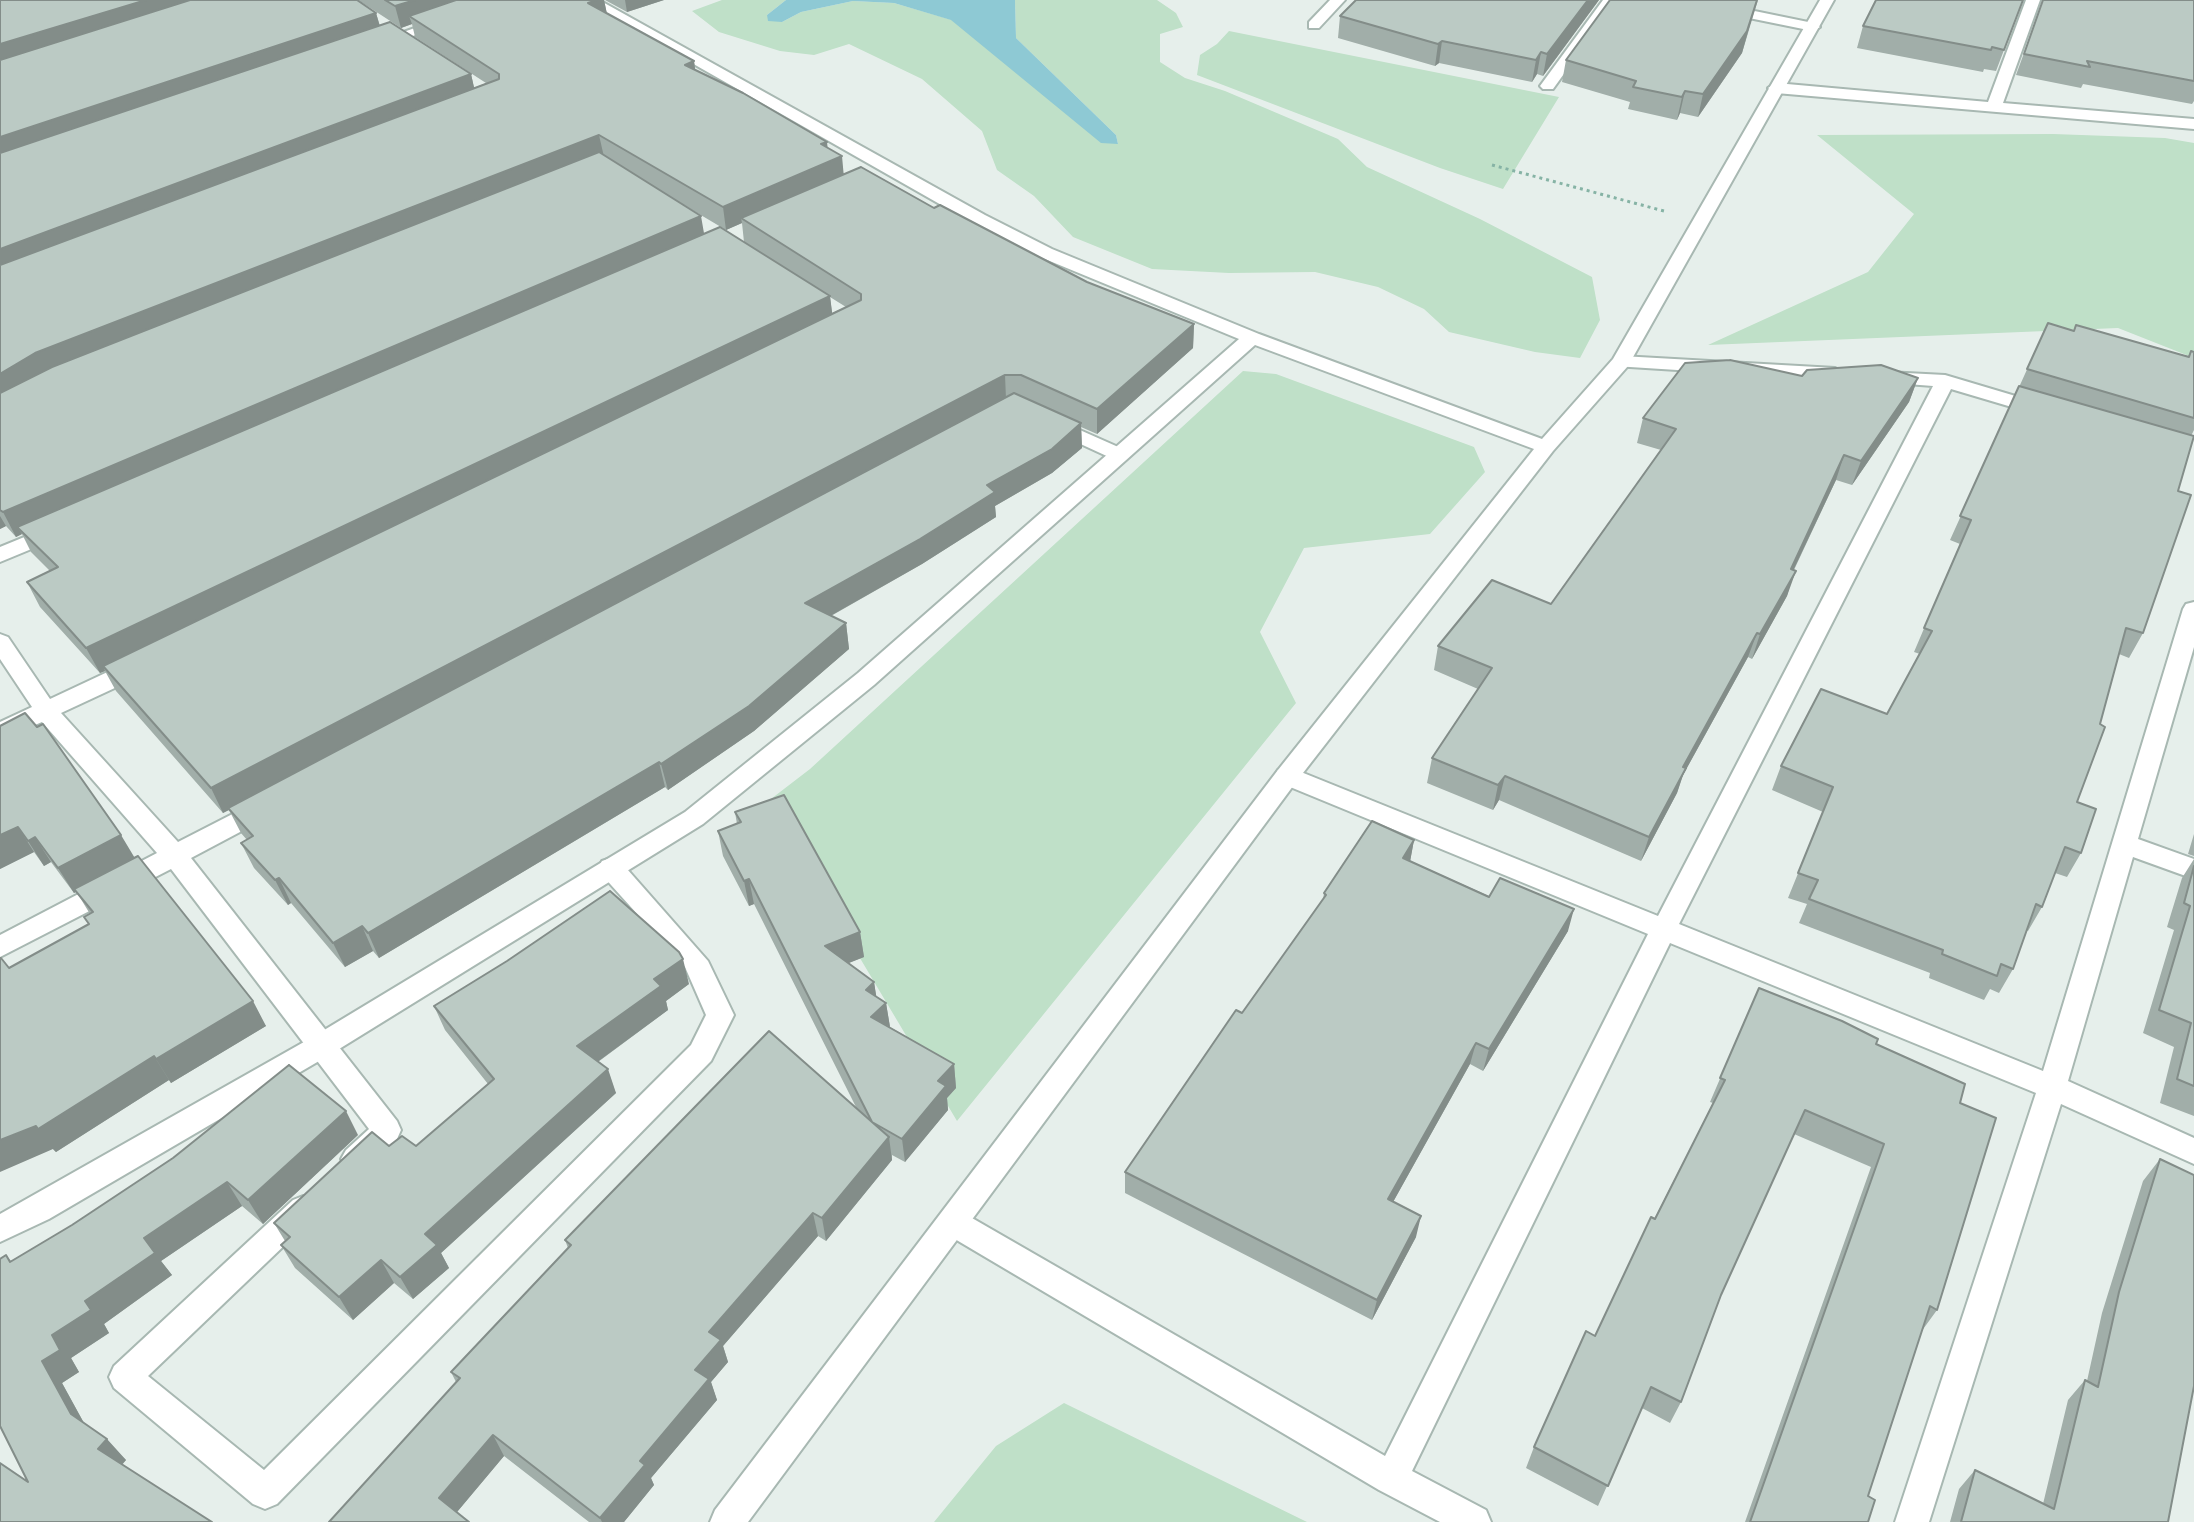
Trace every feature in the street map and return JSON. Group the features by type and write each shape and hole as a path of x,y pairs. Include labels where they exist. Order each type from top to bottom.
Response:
{"street":[{"path":"357,50 507,0"},
{"path":"588,0 1046,253 1252,338 1546,447"},
{"path":"1314,25 1338,0"},
{"path":"1548,86 1610,0"},
{"path":"1680,0 1813,27"},
{"path":"727,1522 1287,776 1546,447 1621,362 1827,0"},
{"path":"1993,108 2033,0"},
{"path":"378,21 425,51"},
{"path":"1776,88 2194,124"},
{"path":"863,181 891,168"},
{"path":"0,1229 39,1210 321,1046 694,818 866,679 1252,338"},
{"path":"1621,362 1945,381 2062,416"},
{"path":"1391,1478 1664,929 1945,381"},
{"path":"1040,418 1118,454"},
{"path":"0,555 72,524"},
{"path":"1912,1522 2052,1087 2192,623"},
{"path":"0,642 47,712 175,856 387,1130 341,1173"},
{"path":"0,732 160,657"},
{"path":"1287,776 2052,1087 2194,1151"},
{"path":"0,947 287,796"},
{"path":"2124,844 2194,869"},
{"path":"318,1195 125,1377 265,1492 701,1053 720,1015 695,961 611,868"},
{"path":"954,1223 1391,1478 1474,1522"}],"path":[{"path":"1492,165 1700,221"}],"green space":[{"path":"722,0 786,0 767,15 782,22 801,12 853,1 894,3 952,20 1118,144 1116,135 1016,38 1015,0 1157,0 1176,13 1183,27 1160,34 1160,62 1185,78 1225,91 1338,139 1367,167 1480,219 1592,277 1600,320 1580,358 1535,352 1449,332 1424,309 1378,287 1315,272 1229,273 1152,269 1073,237 1034,196 997,170 982,131 922,79 849,44 814,55 780,51 719,32 692,11"},
{"path":"1229,31 1559,97 1503,189 1197,75 1200,55"},
{"path":"2053,134 2165,138 2194,143 2194,358 2118,328 1708,345 1868,272 1914,214 1817,135"},
{"path":"1243,371 1276,374 1474,447 1485,472 1430,534 1304,548 1260,632 1296,703 957,1121 767,802 810,769"},
{"path":"1064,1403 1307,1522 934,1522 996,1446"}],"water":[{"path":"786,0 1015,0 1016,38 1116,135 1118,144 1101,143 951,20 894,3 853,1 801,12 782,22 768,21 767,15"}],"building":[{"path":"0,0 146,0 0,44"},
{"path":"190,0 357,0 376,13 0,137 0,60"},
{"path":"385,0 415,0 395,6"},
{"path":"456,0 597,0 588,3 694,61 685,65 743,93 827,142 821,144 842,156 723,207 599,135 35,353 0,374 0,265 499,79 499,74 409,16"},
{"path":"1356,0 1588,0 1547,54 1541,52 1536,60 1442,41 1438,44 1340,16"},
{"path":"1610,0 1757,0 1747,31 1703,94 1685,91 1682,97 1633,87 1636,81 1566,60"},
{"path":"1876,0 2023,0 2004,50 1992,47 1991,50 1863,26"},
{"path":"2043,0 2194,0 2194,81 2087,61 2090,67 2024,54"},
{"path":"390,22 471,74 0,249 0,153"},
{"path":"599,152 701,216 3,512 0,510 0,393 52,367"},
{"path":"861,167 934,208 940,205 1087,282 1194,324 1097,409 1021,375 1005,375 211,788 103,666 861,300 861,294 741,218"},
{"path":"720,227 830,296 86,648 27,582 58,567 17,527"},
{"path":"2048,323 2074,331 2076,325 2189,357 2191,351 2194,352 2194,418 2027,369"},
{"path":"1730,360 1802,376 1807,370 1881,365 1918,378 1861,461 1844,455 1791,569 1796,571 1760,634 1757,633 1683,767 1686,768 1649,837 1505,776 1498,785 1432,758 1492,668 1438,646 1492,580 1551,604 1676,429 1643,418 1685,363"},
{"path":"2019,386 2194,436 2178,491 2191,495 2143,633 2126,628 2100,724 2105,727 2077,802 2096,809 2081,853 2065,847 2042,907 2036,904 2013,969 2001,964 1997,976 1942,954 1943,950 1809,899 1818,880 1798,873 1833,787 1781,766 1821,689 1887,714 1932,631 1924,628 1971,520 1960,516"},
{"path":"1014,393 1081,423 1052,449 987,485 995,492 920,539 805,603 846,623 749,706 661,764 659,762 368,933 362,926 333,943 279,878 275,880 241,843 253,836 228,808"},
{"path":"25,713 37,727 43,724 121,835 58,868 35,837 28,841 18,827 0,835 0,726"},
{"path":"784,795 860,932 825,946 874,982 866,990 886,1003 871,1017 954,1064 938,1081 946,1086 902,1139 872,1122 749,879 744,881 718,831 741,822 735,812"},
{"path":"1372,821 1414,840 1403,858 1489,897 1500,878 1574,909 1489,1049 1476,1043 1388,1199 1421,1216 1377,1300 1125,1172 1236,1010 1242,1013 1326,895 1324,893"},
{"path":"138,856 253,1001 156,1059 154,1056 38,1129 36,1126 0,1140 0,958 9,968 89,924 84,917 93,912 74,889"},
{"path":"2194,866 2194,1086 2177,1079 2191,1023 2159,1010 2190,906 2184,903"},
{"path":"610,891 683,959 654,979 661,986 577,1046 608,1069 425,1234 437,1245 400,1277 381,1260 339,1297 281,1245 290,1237 274,1223 372,1132 389,1146 402,1136 416,1146 494,1079 434,1006"},
{"path":"1759,988 1842,1021 1878,1039 1876,1044 1965,1084 1960,1103 1996,1118 1937,1310 1930,1306 1868,1496 1875,1500 1868,1522 1750,1522 1884,1144 1805,1110 1721,1295 1681,1402 1651,1387 1608,1486 1534,1447 1586,1331 1595,1336 1651,1217 1655,1219 1725,1080 1720,1078"},
{"path":"769,1031 889,1137 822,1218 813,1213 709,1332 721,1340 695,1370 709,1379 640,1461 645,1465 600,1518 493,1435 439,1498 469,1522 329,1522 460,1378 451,1372 571,1245 565,1240"},
{"path":"289,1065 346,1111 248,1200 227,1182 144,1238 155,1253 85,1301 91,1310 52,1335 60,1350 42,1361 71,1414 107,1439 98,1449 212,1522 0,1522 0,1463 28,1482 0,1426 0,1259 6,1255 10,1262 173,1158"},
{"path":"2160,1159 2194,1175 2194,1386 2168,1522 1961,1522 1975,1470 2054,1509 2085,1380 2098,1387 2119,1292"}]}
